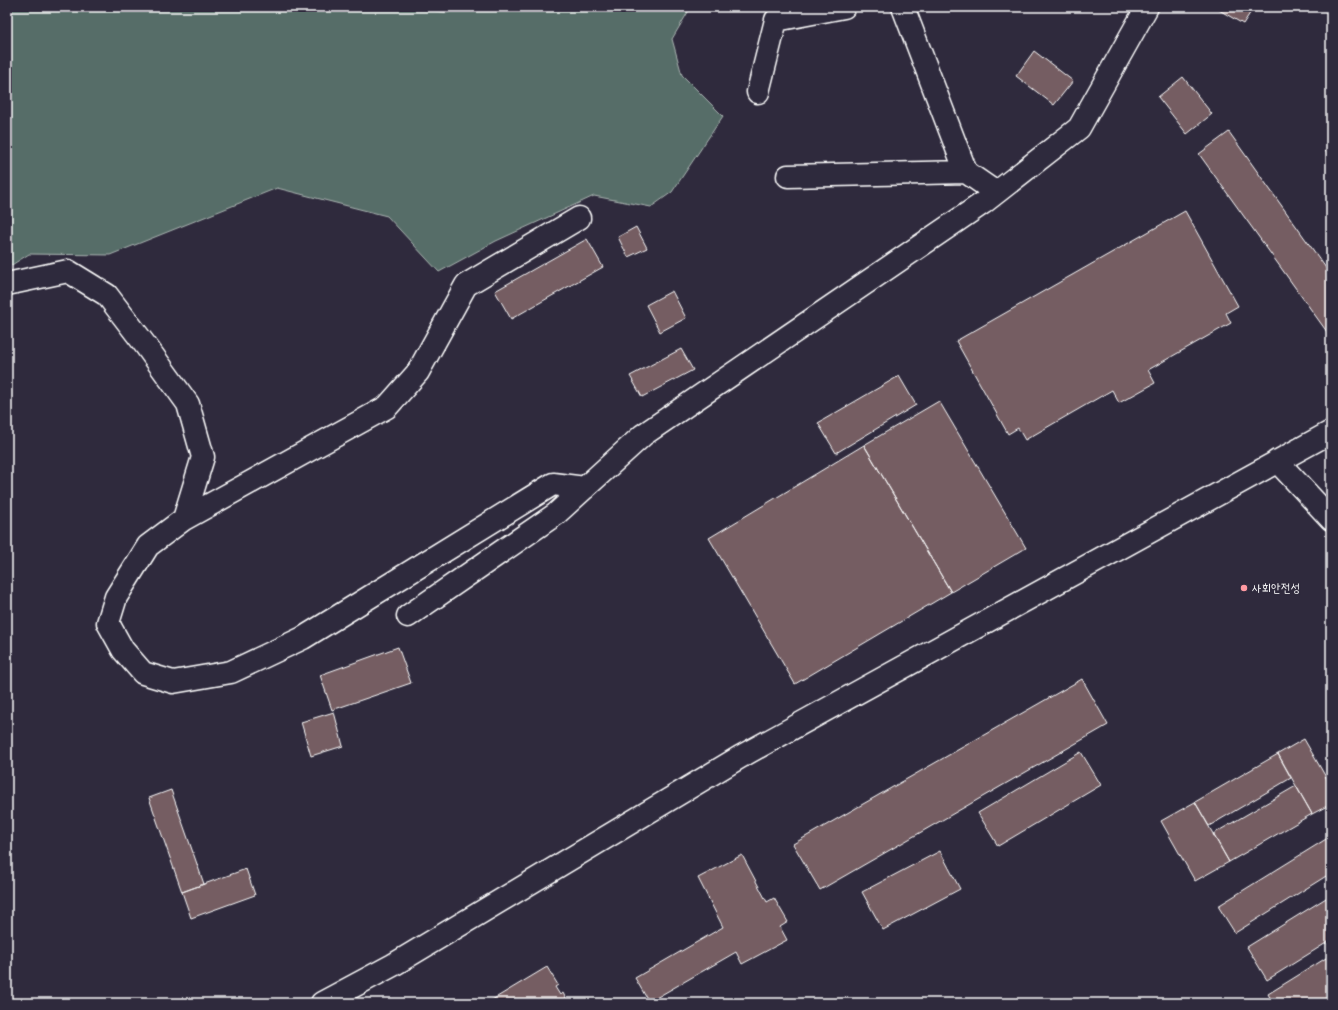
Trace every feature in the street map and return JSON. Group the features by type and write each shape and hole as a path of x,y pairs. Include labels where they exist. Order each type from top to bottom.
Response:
{"street":[{"path":"758,92 776,20 844,7"},
{"path":"903,7 966,172"},
{"path":"408,616 556,514 644,434 983,203 1079,128 1147,7"},
{"path":"788,176 966,172 996,192"},
{"path":"579,218 466,285 418,372 387,407 184,519 148,546 116,597 108,623 123,650 143,673 173,682 231,672 303,638 554,484 585,488"},
{"path":"7,284 68,271 107,295 146,346 188,404 203,457 184,519"},
{"path":"322,1003 393,965 740,757 1331,432"},
{"path":"1277,461 1331,520"}],"green space":[{"path":"7,7 417,7 447,13 460,7 691,7 672,39 682,75 723,116 672,192 651,207 594,196 496,241 439,272 387,216 277,188 110,255 29,254 7,268"}],"building":[{"path":"1214,7 1254,7 1243,24"},
{"path":"1034,51 1073,81 1054,105 1016,76"},
{"path":"1183,77 1212,114 1187,134 1158,97"},
{"path":"1229,132 1331,275 1330,336 1199,154"},
{"path":"1331,144 1331,156 1325,151"},
{"path":"1185,211 1238,306 1226,313 1231,323 1148,370 1155,383 1119,403 1112,390 1025,440 1018,428 1008,434 956,341"},
{"path":"636,227 647,248 628,257 618,237"},
{"path":"587,239 603,267 511,319 495,291"},
{"path":"672,291 686,318 660,332 646,305"},
{"path":"681,349 693,370 642,397 630,376"},
{"path":"899,376 916,405 836,453 818,423"},
{"path":"939,401 1026,548 951,592 864,445"},
{"path":"864,445 951,592 795,684 709,538"},
{"path":"398,647 411,683 332,710 320,675"},
{"path":"1082,679 1108,725 820,890 793,844"},
{"path":"334,712 343,746 311,756 301,722"},
{"path":"1304,739 1331,786 1331,804 1312,814 1278,754"},
{"path":"1081,752 1101,785 998,846 978,813"},
{"path":"1278,754 1291,778 1209,826 1195,802"},
{"path":"1296,786 1312,814 1229,862 1213,834"},
{"path":"171,790 204,884 182,892 149,798"},
{"path":"1195,802 1229,862 1195,881 1161,821"},
{"path":"1331,836 1331,873 1235,933 1218,906"},
{"path":"940,851 960,889 883,930 862,892"},
{"path":"742,855 767,902 774,898 788,922 780,927 787,940 742,964 736,952 649,1002 635,978 723,927 698,878"},
{"path":"246,869 255,895 191,918 182,892"},
{"path":"1331,895 1331,940 1267,980 1247,947"},
{"path":"1331,955 1331,1003 1273,1003 1268,994"},
{"path":"547,967 558,985 555,987 560,995 563,993 568,1003 487,1003"}],"place":[{"name":"사회안전성","path":"1244,588"}]}
